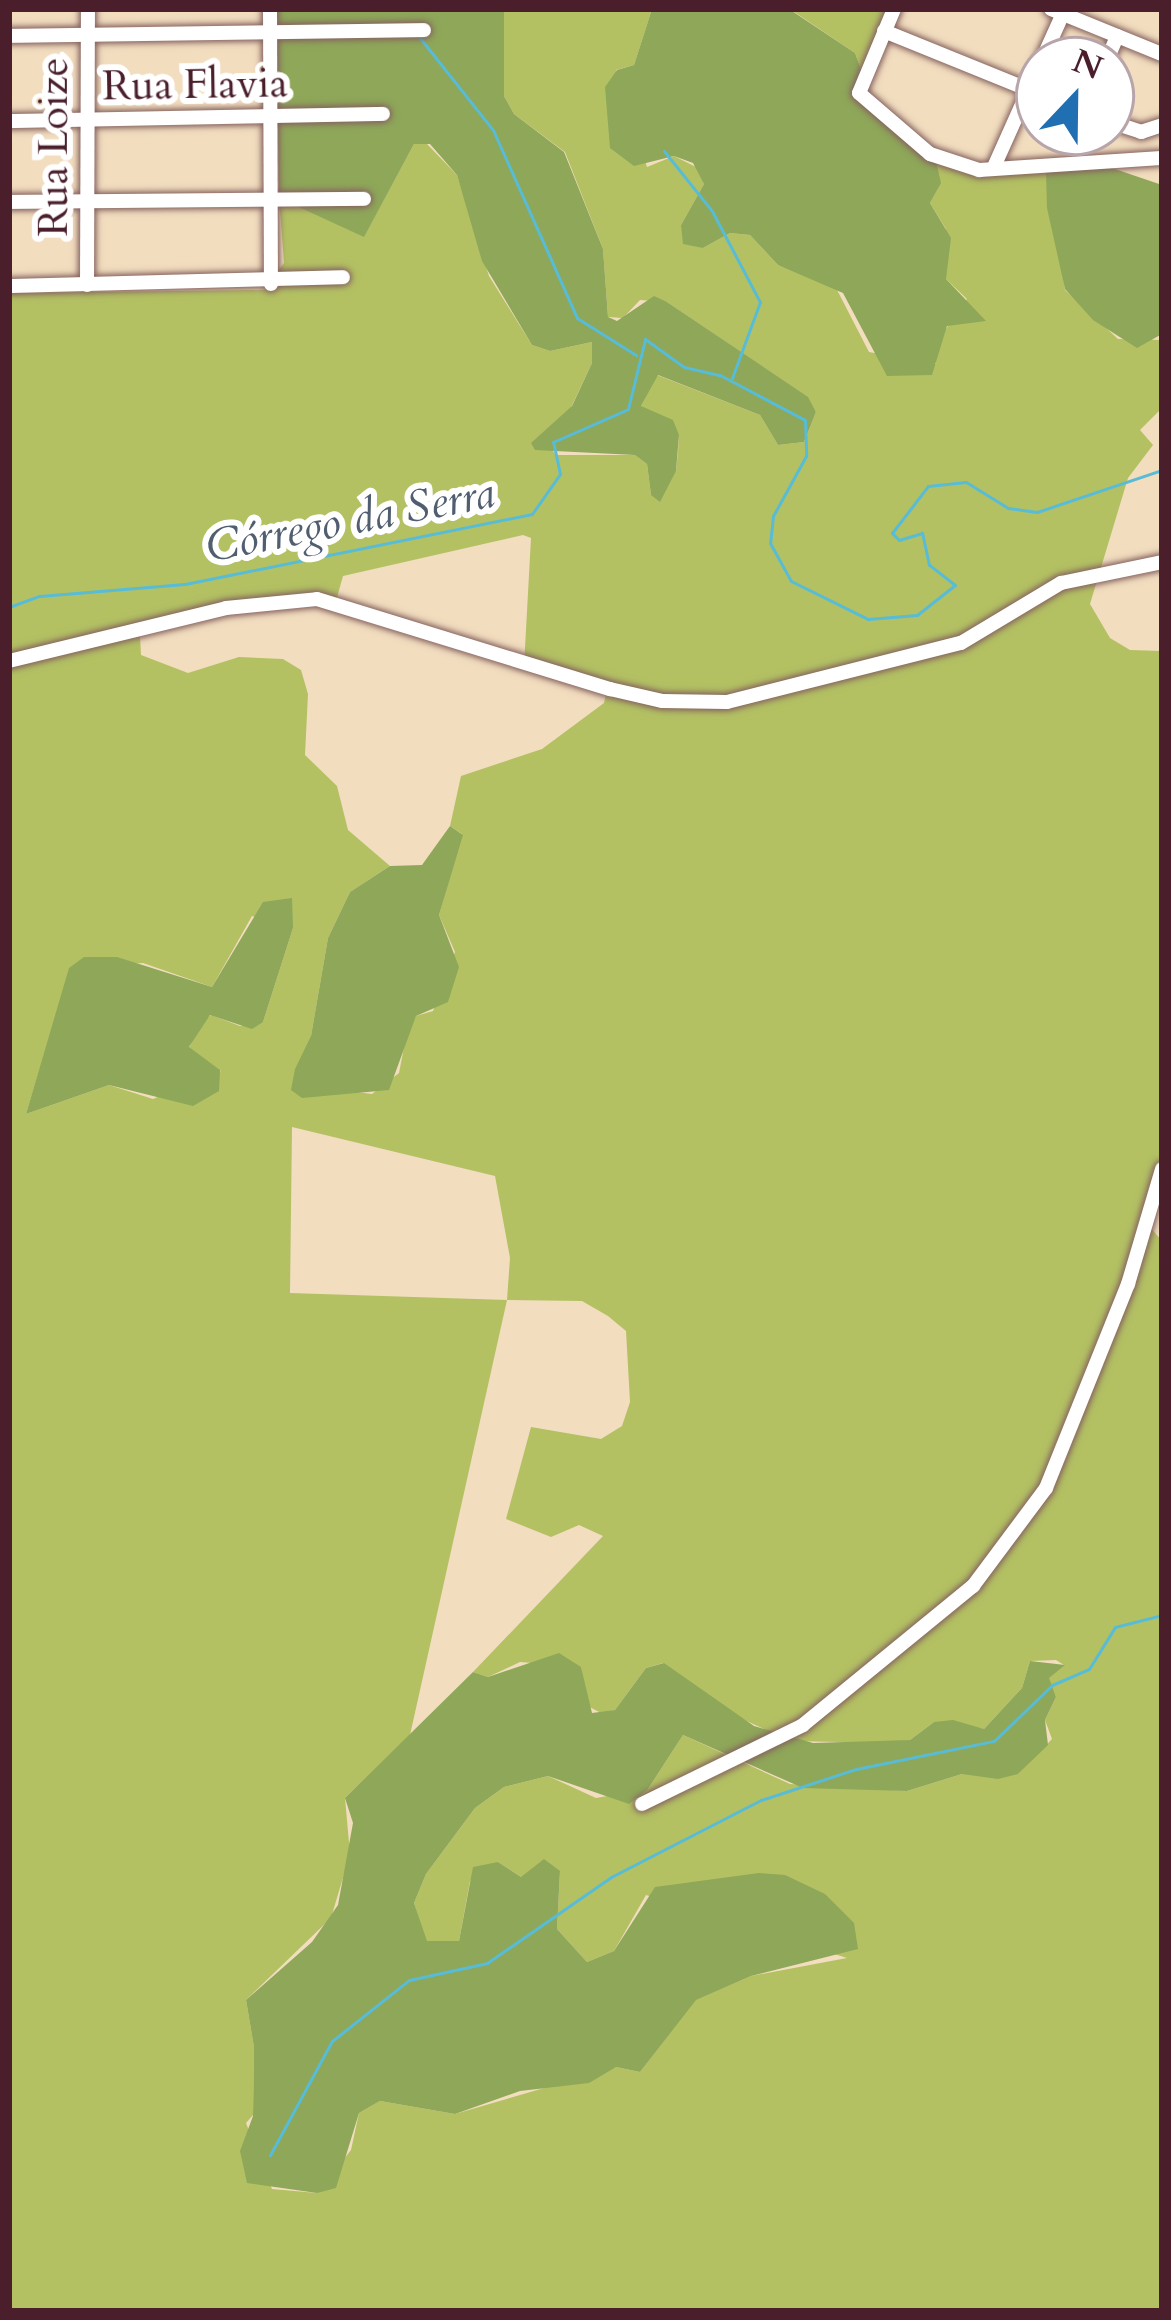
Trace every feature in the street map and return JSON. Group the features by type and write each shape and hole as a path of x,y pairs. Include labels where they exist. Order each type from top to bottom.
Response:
{"street":[{"name":"Rua Loize","path":"87,285 88,9"},
{"path":"270,9 271,284"},
{"path":"894,9 861,98 929,154 964,169 1162,158"},
{"path":"1060,11 1117,36"},
{"path":"9,36 424,30"},
{"path":"884,31 1015,84"},
{"name":"Rua Flavia","path":"9,122 383,115"},
{"path":"993,169 1015,128"},
{"path":"9,202 269,196 364,199"},
{"path":"9,286 271,284 343,277"},
{"path":"9,661 226,608 317,599 587,683 662,701 727,702 961,643 1061,583 1159,565"},
{"path":"642,1804 823,1712 973,1586 1046,1488 1128,1284 1162,1168"}],"green space":[{"path":"276,9 504,9 504,96 514,114 564,152 603,249 608,317 617,321 654,296 667,302 808,397 816,412 804,442 778,445 760,415 658,375 641,406 673,420 679,435 676,471 660,502 651,495 647,464 635,455 535,450 531,443 572,406 592,363 592,342 550,351 532,345 482,261 457,175 430,144 414,144 364,237 279,198"},
{"path":"504,9 652,9 634,65 616,70 647,167 674,156 700,169 704,184 681,225 703,248 730,233 750,235 778,265 835,286 869,352 936,364 936,343 967,299 946,279 946,229 930,203 938,188 935,157 983,174 1046,171 1065,290 1118,339 1162,340 1162,408 1140,430 1153,445 1128,478 1090,604 1110,638 1130,650 1162,651 1162,1168 1149,1226 1162,1241 1162,2311 9,2311 9,293 265,290 284,263 279,198 364,236 414,144 425,142 457,175 489,276 532,345 550,351 592,342 592,363 566,418 541,435 556,455 635,455 647,464 651,495 676,471 679,435 641,406 657,375 760,415 778,445 804,442 816,412 807,397 667,302 640,300 623,318 608,317 603,249 565,152 514,114 504,96","holes":["523,535 531,538 524,666 606,694 604,703 542,749 461,776 450,826 462,834 439,915 455,952 433,1011 416,1016 407,1032 399,1073 372,1094 334,1089 311,1036 328,938 350,892 390,866 348,830 337,786 305,755 308,694 301,670 283,659 239,657 188,673 141,655 140,636 301,596 336,601 343,576","252,916 293,928 263,1022 240,1026 211,1015 201,1023 189,1048 221,1071 153,1099 109,1085 26,1114 70,968 143,963 212,987","292,1127 495,1176 510,1258 507,1300 290,1293","507,1300 582,1301 626,1331 630,1402 622,1426 601,1439 531,1427 506,1519 551,1537 579,1525 603,1536 473,1672 488,1677 520,1662 581,1667 584,1704 601,1713 615,1710 646,1668 663,1663 738,1717 790,1741 889,1743 910,1740 934,1722 984,1729 1022,1688 1030,1661 1056,1660 1064,1665 1048,1678 1056,1697 1045,1720 1052,1739 1018,1774 962,1774 907,1791 790,1784 683,1735 648,1789 596,1798 548,1776 504,1787 475,1808 426,1874 414,1903 426,1941 459,1941 470,1881 498,1862 521,1877 560,1871 557,1929 587,1962 614,1951 646,1895 847,1958 751,1976 695,2000 640,2072 616,2067 455,2114 380,2101 359,2113 351,2150 317,2193 272,2189 246,2123 253,2115 254,2047 246,2000 331,1918 350,1854 345,1798 410,1735"]},
{"path":"652,9 789,9 855,53 862,72 854,94 935,157 941,183 930,203 951,238 946,279 986,321 947,326 932,375 887,376 843,293 778,265 750,235 730,233 703,248 683,244 681,225 704,184 693,163 674,156 634,166 610,148 605,87 617,70 634,65"},
{"path":"790,9 890,9 862,72 855,53"},
{"path":"1112,168 1162,185 1162,334 1137,348 1093,320 1065,289 1047,208 1046,171"},
{"path":"450,826 463,835 439,915 459,967 448,1002 416,1016 389,1090 302,1098 291,1090 295,1069 311,1036 328,938 350,892 390,866 422,865"},
{"path":"292,898 293,928 263,1022 252,1029 210,1015 189,1047 220,1070 219,1091 193,1106 109,1085 26,1114 69,968 84,957 117,957 212,987 263,902"},
{"path":"559,1653 581,1667 592,1713 615,1710 646,1668 664,1663 754,1726 813,1743 910,1740 934,1722 953,1720 984,1729 1022,1688 1030,1661 1065,1665 1049,1678 1056,1697 1045,1720 1048,1745 1018,1774 998,1779 962,1774 907,1791 803,1788 683,1735 648,1789 629,1804 548,1776 504,1787 475,1808 426,1874 414,1903 427,1941 459,1941 473,1867 498,1862 521,1877 544,1859 560,1871 557,1929 587,1962 614,1951 655,1887 759,1873 785,1875 825,1894 854,1923 858,1949 751,1976 696,2000 640,2072 616,2067 589,2083 520,2091 455,2114 380,2101 359,2113 336,2188 317,2193 247,2183 240,2151 253,2116 254,2047 246,2000 312,1942 338,1905 353,1823 345,1798 473,1672 488,1677"}],"waterway":[{"path":"420,38 493,130 577,318 636,355"},
{"path":"664,151 712,211 760,302 732,378"},
{"name":"Córrego da Serra","path":"9,607 40,596 185,584 532,514 560,474 553,442 628,409 645,339 684,367 720,375 805,420 806,456 773,516 770,543 791,581 868,619 917,615 955,585 929,565 922,533 899,540 892,533 928,486 966,482 1008,508 1037,512 1162,470"},
{"path":"270,2155 332,2041 409,1980 487,1963 611,1877 761,1800 856,1769 994,1741 1052,1685 1089,1669 1115,1627 1162,1615"}]}
